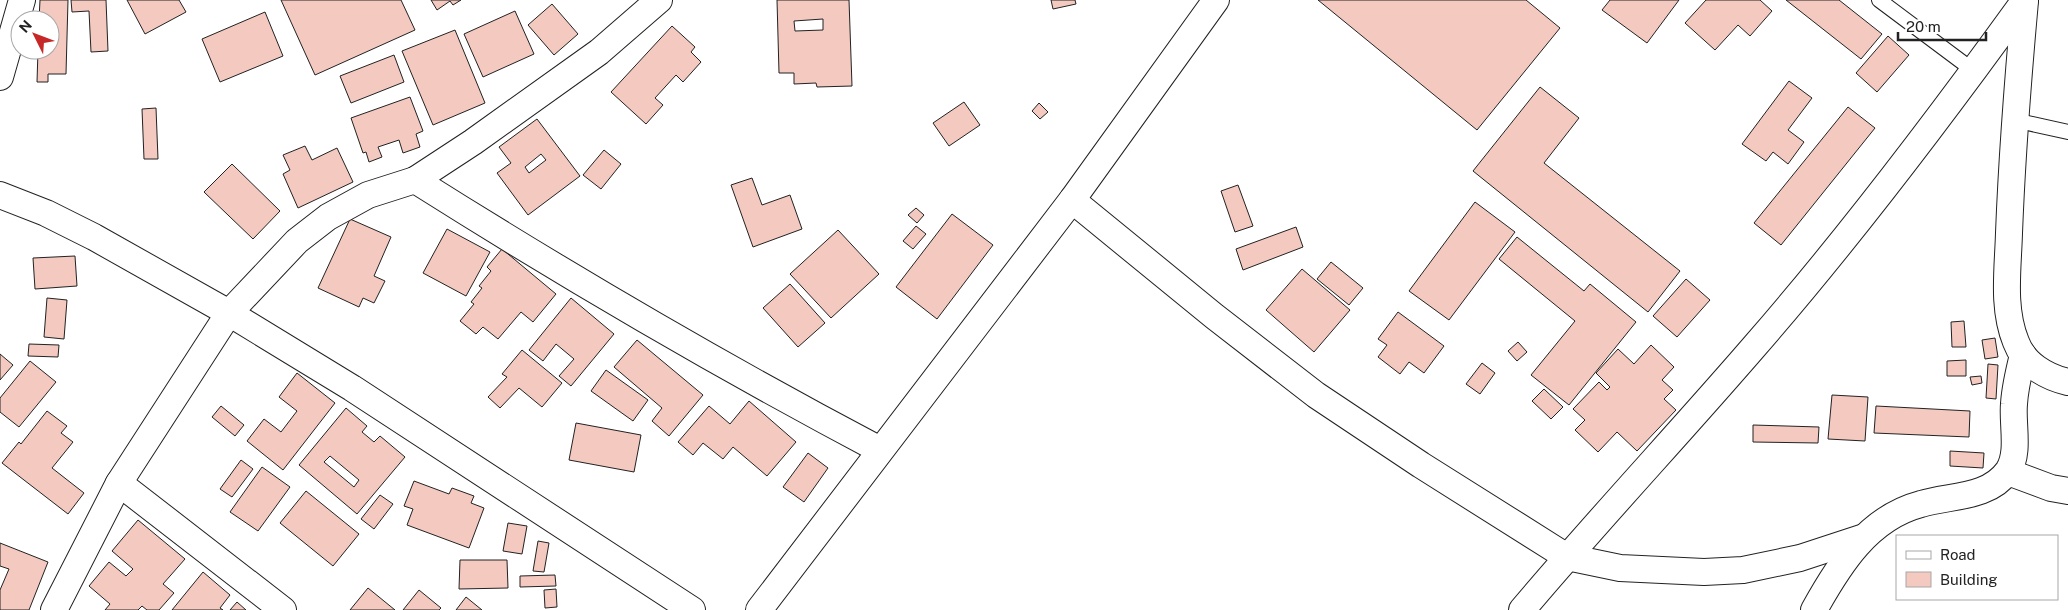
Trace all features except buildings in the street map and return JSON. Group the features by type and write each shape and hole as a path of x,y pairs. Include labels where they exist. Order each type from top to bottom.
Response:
{"street":[{"path":"0,77 22,0"},
{"path":"54,610 119,483 229,313 297,241 328,216 368,195 415,180 473,142 599,52 659,0"},
{"path":"759,610 1072,200 1216,0"},
{"path":"1522,610 1755,347 1864,214 1974,71 2025,0"},
{"path":"2025,0 2014,120 2007,310 2016,343 2022,356 2041,373 2068,382"},
{"path":"415,180 638,316 750,381 880,450"},
{"path":"0,195 94,236 229,313 352,388 692,610"},
{"path":"1072,200 1214,316 1316,395 1421,465 1567,557 1620,568 1704,572 1743,570 1791,560 1861,538"},
{"path":"1814,610 1842,564 1861,538 1884,521 1920,504 1969,496 1992,485 2008,472 2014,448 2014,405 2022,356"},
{"path":"2008,472 2051,488 2068,491"},
{"path":"119,483 283,610"}],"lane":[{"path":"1879,0 1974,71"},
{"path":"2014,120 2068,132"}]}
